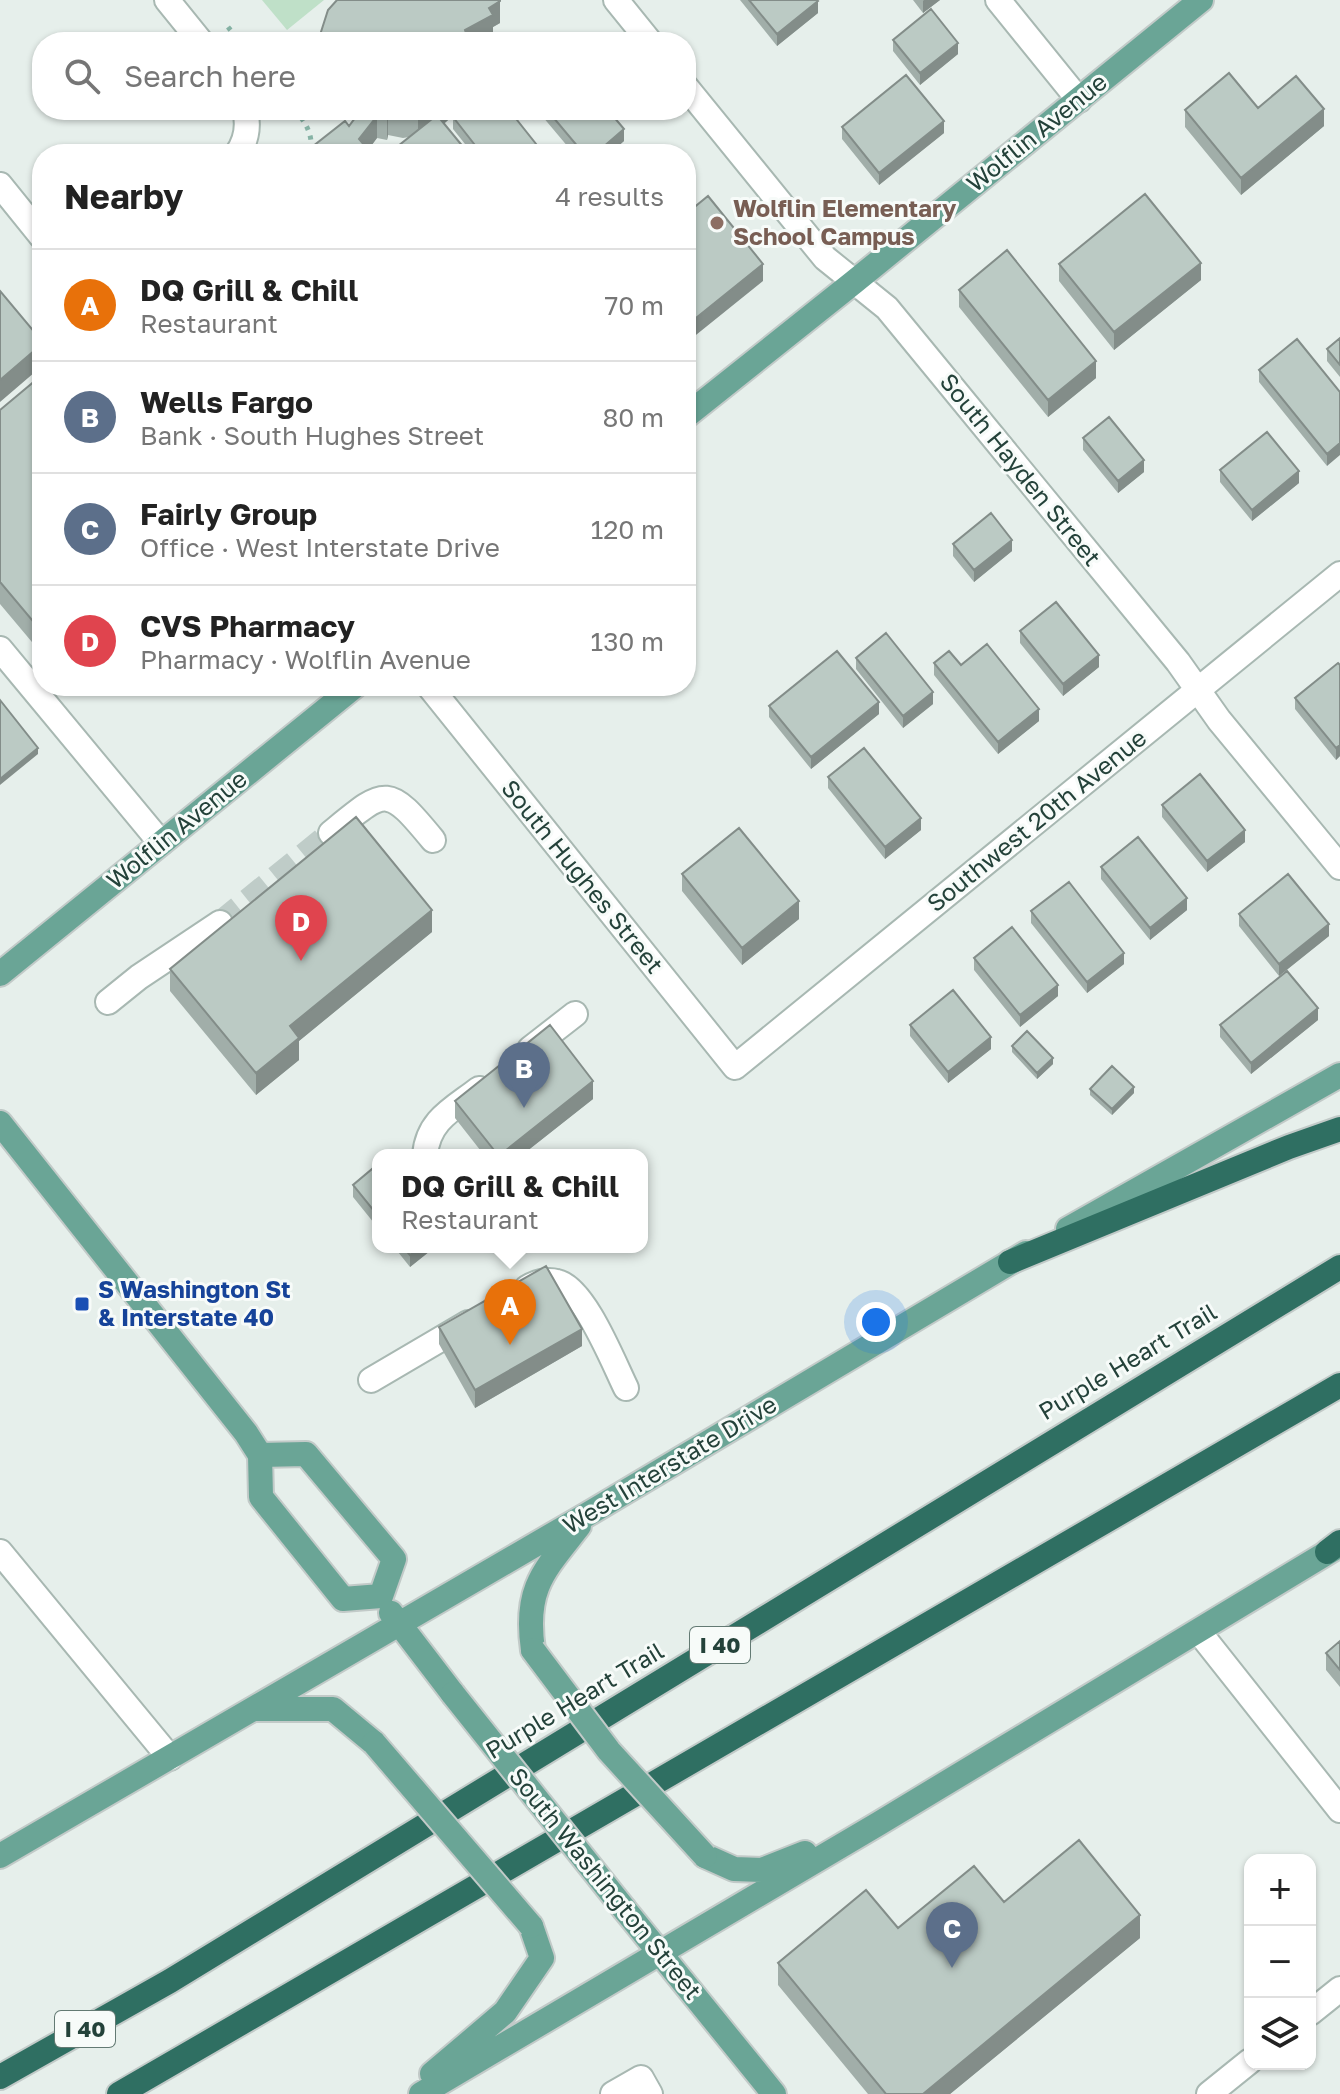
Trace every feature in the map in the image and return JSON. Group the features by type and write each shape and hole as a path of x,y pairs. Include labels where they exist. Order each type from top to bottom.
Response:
{"highway":[{"path":"1010,1262 1340,1129"},
{"name":"Purple Heart Trail","path":"0,2077 170,1981 1340,1267"},
{"path":"119,2094 1340,1385"}],"main road":[{"name":"Wolflin Avenue","path":"696,408 1201,0"},
{"name":"Wolflin Avenue","path":"0,974 343,696"},
{"name":"West Interstate Drive","path":"0,1856 588,1514 1010,1262 1340,1075"},
{"path":"0,1123 246,1433 260,1455 261,1497 343,1599 381,1596 394,1559 322,1472 306,1454 260,1455"},
{"path":"588,1514 543,1573 531,1606 529,1626 533,1650 609,1751 705,1856 734,1869 762,1870 878,1824"},
{"path":"421,2094 878,1824 1336,1547"},
{"name":"South Washington Street","path":"381,1596 398,1624 453,1694 774,2094"},
{"path":"255,1709 333,1709 374,1743 531,1926 542,1958 505,2012 409,2094"}],"street":[{"path":"167,0 193,32"},
{"path":"616,0 642,32"},
{"path":"998,0 1079,100"},
{"name":"South Hayden Street","path":"696,99 825,258 887,308 1178,662 1219,720 1340,867"},
{"path":"244,144 248,120"},
{"path":"0,185 32,225"},
{"name":"Southwest 20th Avenue","path":"735,1067 1340,574"},
{"path":"0,649 32,688"},
{"path":"39,696 161,843"},
{"name":"South Hughes Street","path":"437,696 735,1067"},
{"path":"331,833 363,806 378,799 393,799 407,808 433,840"},
{"path":"108,1002 139,977 220,923"},
{"path":"425,1149 436,1122 575,1014"},
{"path":"513,1296 538,1281 560,1282 576,1294 594,1321 626,1388"},
{"path":"371,1380 487,1312"},
{"path":"0,1552 170,1758"},
{"path":"1199,1632 1340,1810"},
{"path":"1316,2008 1340,1989"},
{"path":"1209,2094 1244,2066"},
{"path":"613,2094 641,2078 650,2094"}],"path":[{"path":"302,120 309,130 312,144"}],"green space":[{"path":"262,0 324,0 287,30"}],"building":[{"path":"337,0 500,0 489,8 493,15 466,32 321,32 328,10"},
{"path":"749,0 817,0 818,1 777,34"},
{"path":"931,9 958,43 920,73 893,40"},
{"path":"1229,73 1258,108 1296,76 1324,109 1241,178 1185,110"},
{"path":"906,75 944,121 879,173 842,127"},
{"path":"354,120 374,120 359,139 363,144 316,144 345,121 349,126"},
{"path":"431,120 441,120 461,144 401,144"},
{"path":"455,120 517,120 536,144 474,144"},
{"path":"555,120 616,120 624,129 607,144 576,144"},
{"path":"1145,194 1201,263 1114,332 1059,264"},
{"path":"708,196 763,264 696,318 696,206"},
{"path":"1007,250 1096,361 1048,400 959,290"},
{"path":"0,291 32,329 32,353 0,380"},
{"path":"1340,338 1340,365 1327,349"},
{"path":"1297,339 1340,392 1340,443 1327,454 1259,370"},
{"path":"32,383 32,620 0,582 0,410"},
{"path":"1109,417 1144,460 1118,481 1083,438"},
{"path":"1267,432 1299,471 1252,510 1220,470"},
{"path":"991,513 1012,540 974,570 953,544"},
{"path":"1056,602 1099,655 1063,684 1020,631"},
{"path":"886,633 933,692 903,716 856,658"},
{"path":"987,644 1039,709 998,742 934,663 949,651 961,665"},
{"path":"837,651 879,702 811,757 769,706"},
{"path":"1338,663 1340,745 1336,748 1295,698"},
{"path":"0,700 38,748 0,779"},
{"path":"864,748 921,818 885,847 828,777"},
{"path":"1200,774 1245,830 1207,861 1162,805"},
{"path":"356,817 432,910 290,1026 299,1038 256,1073 170,969"},
{"path":"739,828 799,901 742,948 682,874"},
{"path":"1138,837 1187,898 1150,928 1101,867"},
{"path":"1288,874 1329,924 1279,964 1239,914"},
{"path":"1069,882 1124,953 1087,982 1031,911"},
{"path":"1012,927 1058,985 1020,1015 974,958"},
{"path":"1287,971 1318,1008 1251,1063 1220,1025"},
{"path":"953,990 991,1037 948,1072 910,1025"},
{"path":"550,1025 593,1081 508,1149 493,1149 455,1101"},
{"path":"1027,1031 1053,1058 1037,1073 1012,1046"},
{"path":"1112,1066 1134,1087 1112,1109 1090,1089"},
{"path":"372,1169 372,1209 353,1185"},
{"path":"546,1266 582,1329 475,1390 439,1327"},
{"path":"1340,1641 1340,1670 1326,1653"},
{"path":"1079,1840 1140,1915 923,2094 886,2094 778,1963 866,1890 898,1928 974,1866 1004,1902"}],"tunnel":[{"path":"220,923 331,833"}],"place":[{"name":"Wolflin Elementary School Campus","path":"717,223"},
{"name":"CVS Pharmacy","path":"301,961"},
{"name":"Wells Fargo","path":"524,1108"},
{"name":"S Washington St & Interstate 40","path":"82,1304"},
{"name":"DQ Grill & Chill","path":"510,1345"},
{"name":"Fairly Group","path":"952,1968"}]}
